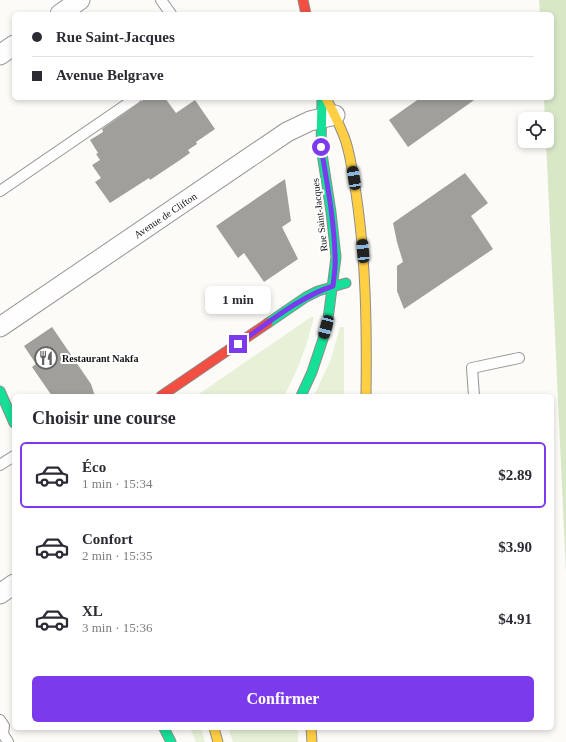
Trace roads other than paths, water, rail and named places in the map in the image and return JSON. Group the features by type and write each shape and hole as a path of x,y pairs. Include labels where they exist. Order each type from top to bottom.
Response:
{"main road":[{"path":"303,0 306,12"},
{"name":"Rue Saint-Jacques","path":"323,100 328,117 346,142 360,221 365,281 367,358 366,394"},
{"name":"Rue Saint-Jacques","path":"302,394 320,351 326,327 336,257 321,147 328,117 326,100"},
{"path":"164,394 306,297 333,286 365,281"},
{"path":"0,391 4,412 12,421"},
{"path":"165,730 170,742"},
{"path":"215,730 218,742"},
{"path":"311,730 312,742"}],"street":[{"path":"63,12 80,0"},
{"path":"0,55 12,46"},
{"name":"Avenue de Clifton","path":"0,327 287,132 310,121 328,117"},
{"path":"0,594 12,585"}],"lane":[{"path":"161,0 170,12"},
{"path":"0,191 133,100"},
{"path":"474,394 472,368 519,358"},
{"path":"0,465 12,457"},
{"path":"0,720 4,726 4,737"}],"place":[{"name":"Restaurant Nakfa","path":"46,358"}]}
